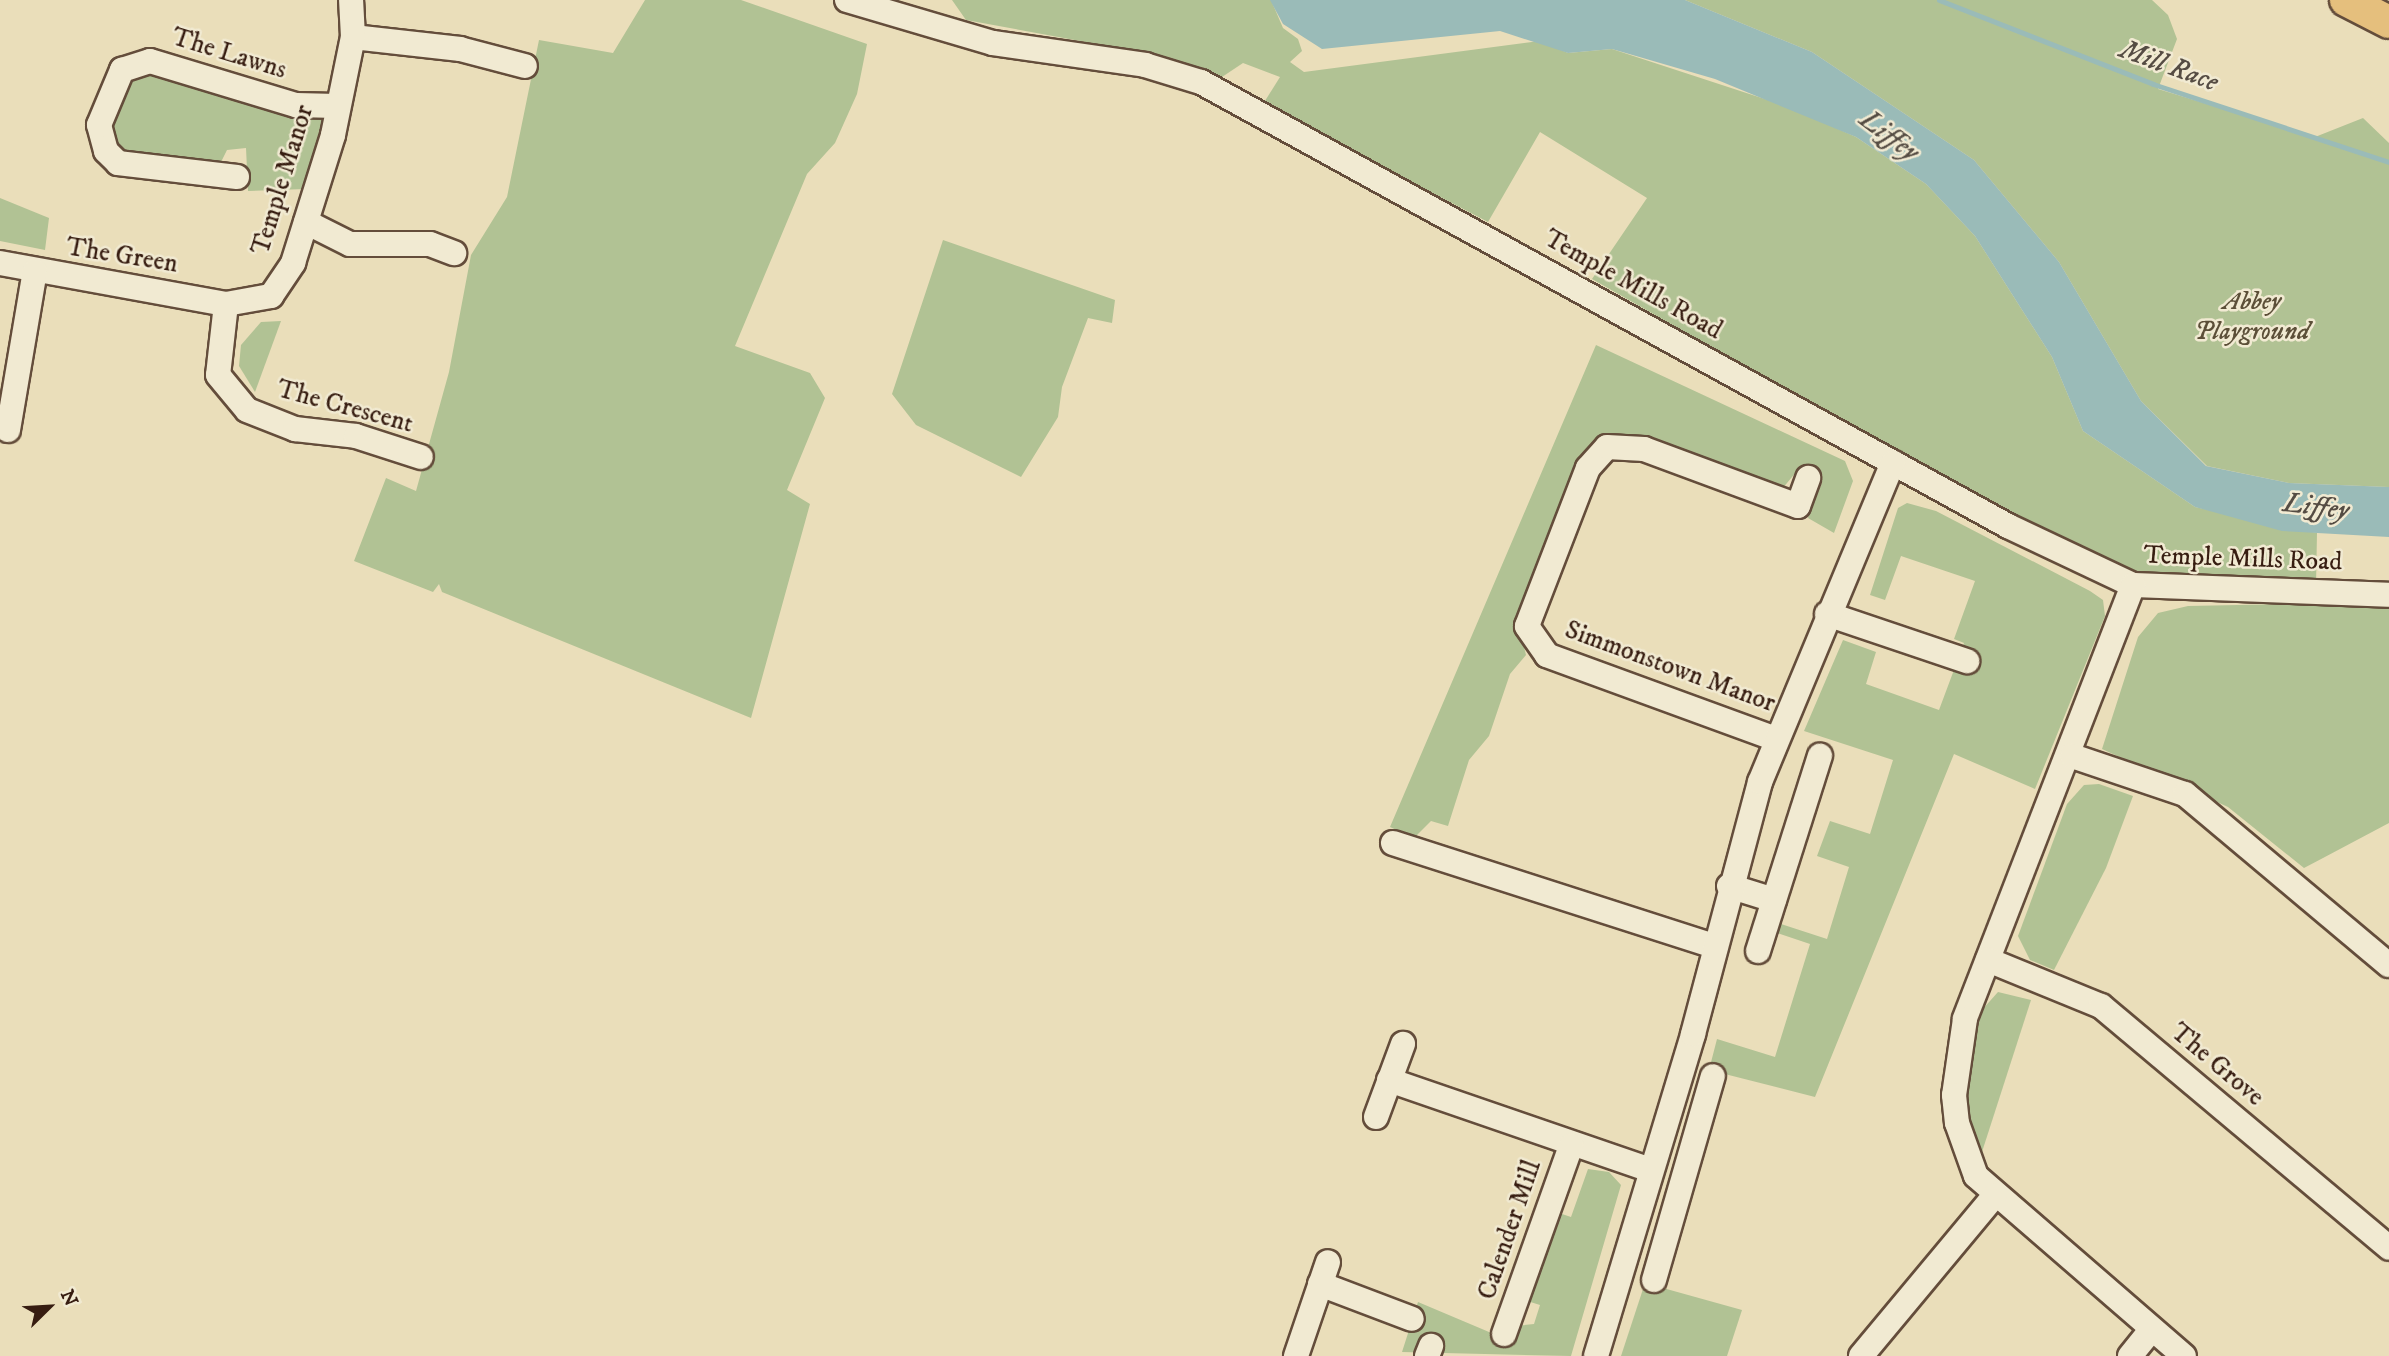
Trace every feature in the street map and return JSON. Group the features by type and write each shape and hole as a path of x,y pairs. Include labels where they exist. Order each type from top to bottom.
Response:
{"main road":[{"path":"2346,0 2389,22"}],"street":[{"name":"Temple Manor","path":"231,304 271,296 293,263 337,106 353,37 351,0"},
{"name":"Temple Mills Road","path":"847,0 993,43 1134,63 1201,82 1894,463 2133,585 2389,594"},
{"path":"353,37 460,49 526,66"},
{"name":"The Lawns","path":"237,177 118,163 106,151 99,125 122,70 150,61 286,102 337,106"},
{"path":"306,222 350,244 430,244 454,253"},
{"name":"The Green","path":"0,262 35,271 231,304"},
{"path":"8,430 35,271"},
{"name":"The Crescent","path":"231,304 218,375 247,410 295,429 356,436 421,457"},
{"name":"Simmonstown Manor","path":"1776,739 1548,655 1527,626 1588,468 1607,447 1644,449 1798,506 1808,478"},
{"name":"Simmonstown Manor","path":"1596,1356 1716,947 1729,886 1776,739 1827,614 1894,463"},
{"path":"2133,585 2072,756 1988,960 1956,1054 1954,1095 1965,1153 1995,1195 2184,1356"},
{"path":"1827,614 1967,661"},
{"path":"1758,951 1820,756"},
{"path":"2072,756 2185,794 2389,964"},
{"path":"1394,843 1716,947"},
{"path":"1729,886 1774,900"},
{"name":"The Grove","path":"1988,960 2101,1006 2389,1248"},
{"path":"1376,1117 1403,1044"},
{"path":"1654,1280 1713,1076"},
{"name":"Calender Mill","path":"1389,1080 1571,1146 1651,1170"},
{"name":"Calender Mill","path":"1504,1334 1571,1146"},
{"path":"1861,1356 1995,1195"},
{"path":"1640,1213 1670,1222"},
{"path":"1296,1356 1324,1273 1412,1319"},
{"path":"2130,1356 2151,1330"}],"green space":[{"path":"645,0 741,0 867,44 857,94 835,143 807,174 735,346 810,373 825,398 787,490 810,504 751,718 442,592 439,584 433,592 354,561 386,478 416,491 449,372 471,255 507,197 539,40 613,53"},
{"path":"952,0 1271,0 1283,28 1298,39 1302,51 1290,62 1304,72 1540,41 1568,53 1612,49 1789,107 1856,137 1926,184 1975,236 2052,357 2083,431 2195,507 2317,533 2316,586 2136,577 1990,506 1592,279 1647,198 1540,132 1488,222 1263,104 1280,77 1243,63 1222,77 1140,52 966,20"},
{"name":"Abbey Playground","path":"1685,0 2152,0 2168,15 2177,39 2158,89 2315,137 2363,118 2389,143 2389,487 2289,483 2207,466 2141,401 2059,262 1974,160 1812,52"},
{"path":"140,69 325,118 306,189 248,191 246,148 227,150 220,164 121,152 112,123 124,86"},
{"path":"0,198 49,218 45,250 0,241"},
{"path":"943,240 1115,300 1112,323 1088,318 1062,387 1058,417 1021,477 916,425 892,394"},
{"path":"281,321 255,392 239,366 241,345 261,322"},
{"path":"1596,345 1845,461 1853,481 1834,533 1808,518 1822,482 1797,471 1782,489 1650,438 1601,439 1520,631 1526,655 1510,674 1489,736 1469,760 1448,826 1431,821 1414,838 1390,827"},
{"path":"1907,503 1936,511 2090,591 2103,600 2105,616 2035,789 1954,754 1815,1097 1709,1070 1717,1039 1775,1057 1810,944 1777,933 1781,924 1827,939 1849,867 1817,856 1830,821 1870,834 1893,760 1804,731 1843,640 1876,652 1866,684 1939,710 1964,643 1954,639 1975,581 1901,556 1885,600 1870,595 1898,508"},
{"path":"2389,602 2389,823 2304,868 2228,807 2102,749 2138,637 2158,613 2188,606"},
{"path":"2099,784 2133,796 2106,868 2054,970 2030,960 2018,936 2067,804 2084,785"},
{"path":"1998,992 2031,1000 1981,1155 1960,1082 1973,1020"},
{"path":"1588,1169 1609,1172 1621,1185 1571,1356 1402,1352 1418,1302 1508,1340 1516,1326 1534,1324 1540,1305 1524,1300 1556,1212 1571,1217"},
{"path":"1645,1283 1742,1310 1727,1356 1621,1356"}],"water":[{"name":"Liffey","path":"1270,0 1685,0 1812,52 1974,160 2059,262 2141,401 2206,466 2289,483 2389,487 2389,537 2282,531 2195,507 2083,431 2052,357 1975,236 1926,184 1856,137 1715,79 1612,49 1568,53 1500,31 1322,49 1283,24"}],"waterway":[{"name":"Mill Race","path":"1939,0 2153,84 2389,162"}]}
